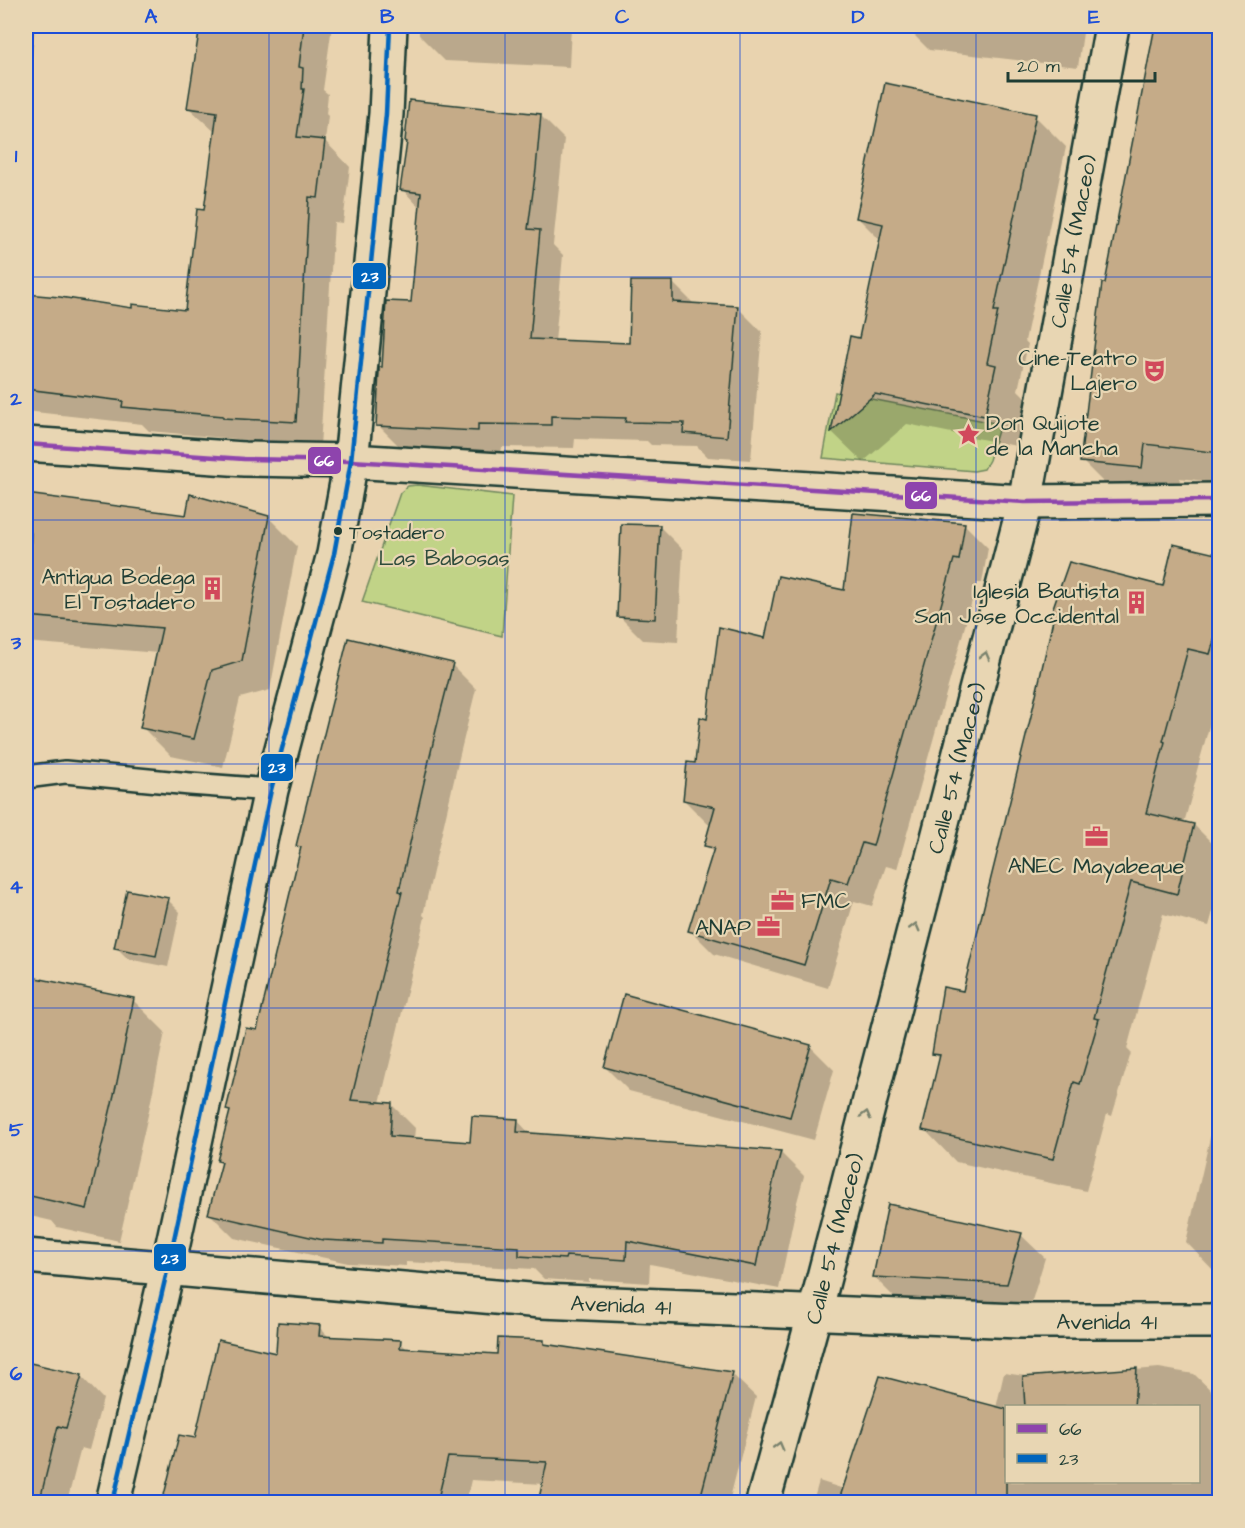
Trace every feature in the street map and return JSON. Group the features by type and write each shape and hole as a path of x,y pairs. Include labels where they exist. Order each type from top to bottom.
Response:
{"main road":[{"path":"113,1503 168,1268 271,789 334,554 351,460 386,114 390,26"},
{"name":"Calle 54 (Maceo)","path":"763,1503 815,1312 1025,501 1112,26"},
{"path":"26,444 244,459 351,460 1025,501 1220,500"},
{"name":"Avenida 41","path":"26,1256 541,1301 1019,1322 1220,1321"}],"lane":[{"path":"26,777 64,772 271,789"}],"green space":[{"path":"835,392 1000,424 989,460 984,469 974,471 823,458"},
{"name":"Las Babosas","path":"417,485 512,496 502,636 362,602 400,493 408,486"}],"building":[{"path":"200,26 304,26 299,67 303,68 302,89 304,89 297,137 325,140 318,198 309,197 296,422 223,418 223,416 122,407 123,401 26,389 26,294 132,308 132,304 185,310 197,209 204,210 217,112 187,108"},
{"path":"1155,26 1220,26 1220,453 1145,444 1142,468 1080,462 1102,283 1105,283"},
{"path":"885,83 1036,114 994,311 998,311 987,363 996,365 985,416 875,394 831,432 850,336 859,338 883,224 856,218"},
{"path":"409,100 541,114 528,229 540,230 530,339 629,343 631,281 673,281 673,302 738,306 727,437 683,433 684,423 625,422 626,418 551,416 551,425 478,424 478,431 376,426 386,301 411,302 421,193 400,190 407,142 405,141"},
{"path":"26,494 186,515 190,494 269,516 242,661 212,670 194,739 140,728 162,628 27,616 31,533 26,533"},
{"path":"853,513 965,523 959,560 954,559 873,846 862,843 848,883 831,878 804,965 688,931 714,848 704,846 715,807 683,800 687,762 695,763 700,717 707,719 719,627 765,638 778,576 844,590"},
{"path":"621,524 660,525 655,619 617,617"},
{"path":"1173,544 1220,555 1220,621 1210,654 1188,649 1146,813 1194,824 1177,894 1131,882 1094,1018 1099,1019 1080,1084 1074,1082 1053,1159 922,1130 940,1055 932,1054 943,987 963,991 1032,712 1053,620 1049,619 1069,562 1163,586"},
{"path":"348,638 453,663 399,891 402,892 351,1100 392,1103 390,1136 470,1142 472,1116 518,1119 517,1132 781,1151 756,1266 627,1241 626,1260 519,1256 519,1247 382,1239 382,1243 323,1240 208,1214 222,1162 217,1161 230,1111 226,1110 246,1028 257,1030 301,847 296,846"},
{"path":"127,890 169,898 156,956 114,948"},
{"path":"26,976 134,998 87,1209 26,1195"},
{"path":"624,994 811,1045 790,1117 604,1067"},
{"path":"888,1204 1022,1233 1007,1284 873,1277"},
{"path":"278,1322 320,1325 319,1336 401,1340 400,1348 497,1354 498,1338 544,1340 544,1344 733,1372 699,1503 538,1503 547,1462 448,1457 437,1503 162,1503 179,1435 195,1438 218,1340 276,1353"},
{"path":"26,1362 82,1375 66,1428 58,1426 40,1500 26,1498"},
{"path":"1137,1368 1134,1405 1025,1405 1023,1377"},
{"path":"880,1376 1005,1409 1006,1503 838,1503"}],"transit line":[{"name":"23","path":"113,1502 168,1267 271,790 334,554 351,461 386,114 390,26"},
{"name":"66","path":"26,444 244,459 351,461 1025,502 1220,500"}],"place":[{"name":"Cine-Teatro Lajero","path":"1155,370"},
{"name":"Don Quijote de la Mancha","path":"968,435"},
{"name":"Tostadero","path":"338,531"},
{"name":"Antigua Bodega El Tostadero","path":"213,589"},
{"name":"Iglesia Bautista San Jose Occidental","path":"1137,603"},
{"name":"ANEC Mayabeque","path":"1096,836"},
{"name":"FMC","path":"783,900"},
{"name":"ANAP","path":"769,927"}]}
